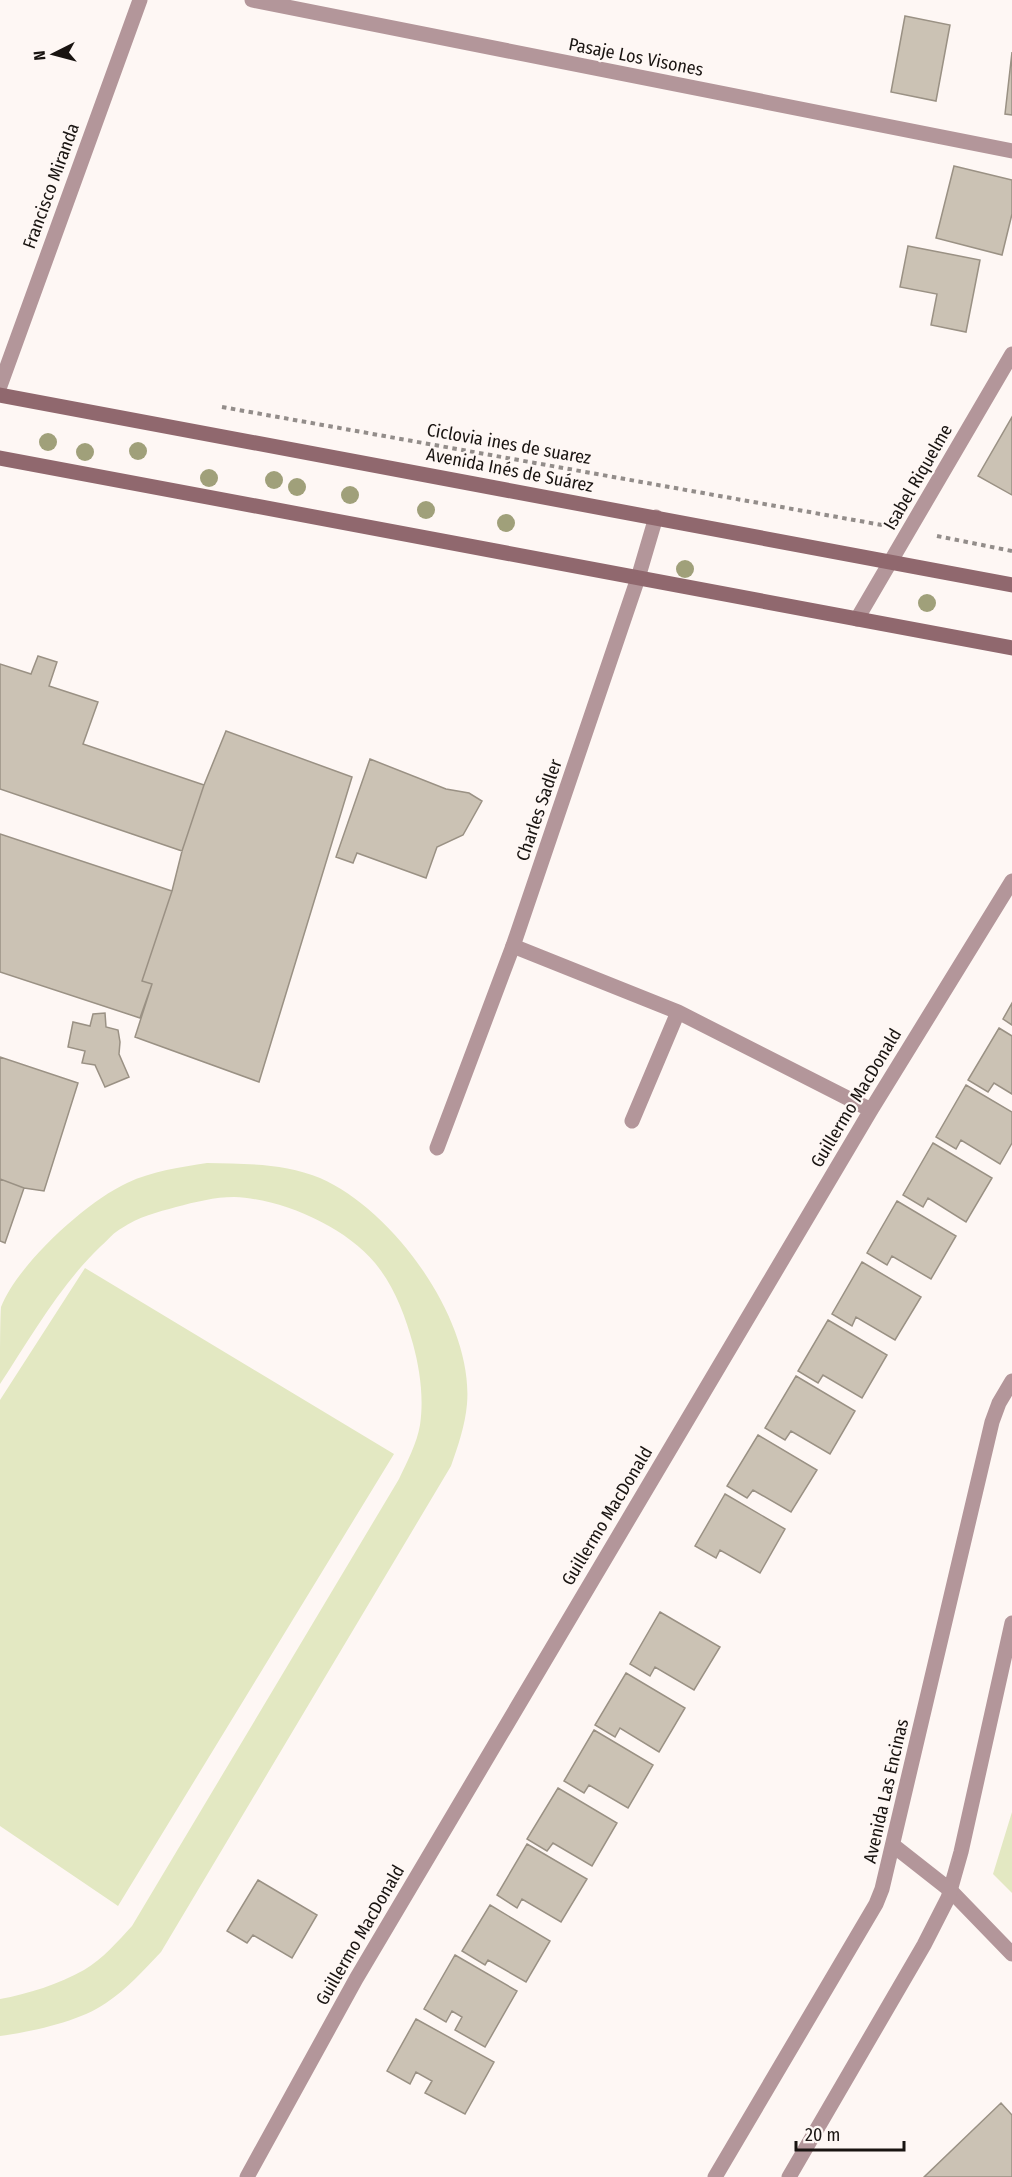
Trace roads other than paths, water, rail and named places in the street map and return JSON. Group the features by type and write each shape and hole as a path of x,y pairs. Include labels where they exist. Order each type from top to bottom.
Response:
{"main road":[{"name":"Avenida Inés de Suárez","path":"0,395 1012,585"},
{"path":"0,459 1012,648"}],"street":[{"name":"Francisco Miranda","path":"0,386 140,0"},
{"name":"Pasaje Los Visones","path":"252,0 1012,151"},
{"name":"Isabel Riquelme","path":"857,619 1012,354"},
{"name":"Charles Sadler","path":"437,1148 513,946 638,578 656,517"},
{"name":"Guillermo MacDonald","path":"247,2177 356,1978 871,1110 1012,881"},
{"path":"513,946 678,1012 871,1110"},
{"path":"632,1121 678,1012"},
{"name":"Avenida Las Encinas","path":"715,2177 876,1904 882,1889 894,1846 992,1422 999,1402 1012,1381"},
{"path":"789,2177 924,1945 950,1890 961,1852 1012,1623"},
{"path":"894,1846 950,1890 1012,1954"}]}
